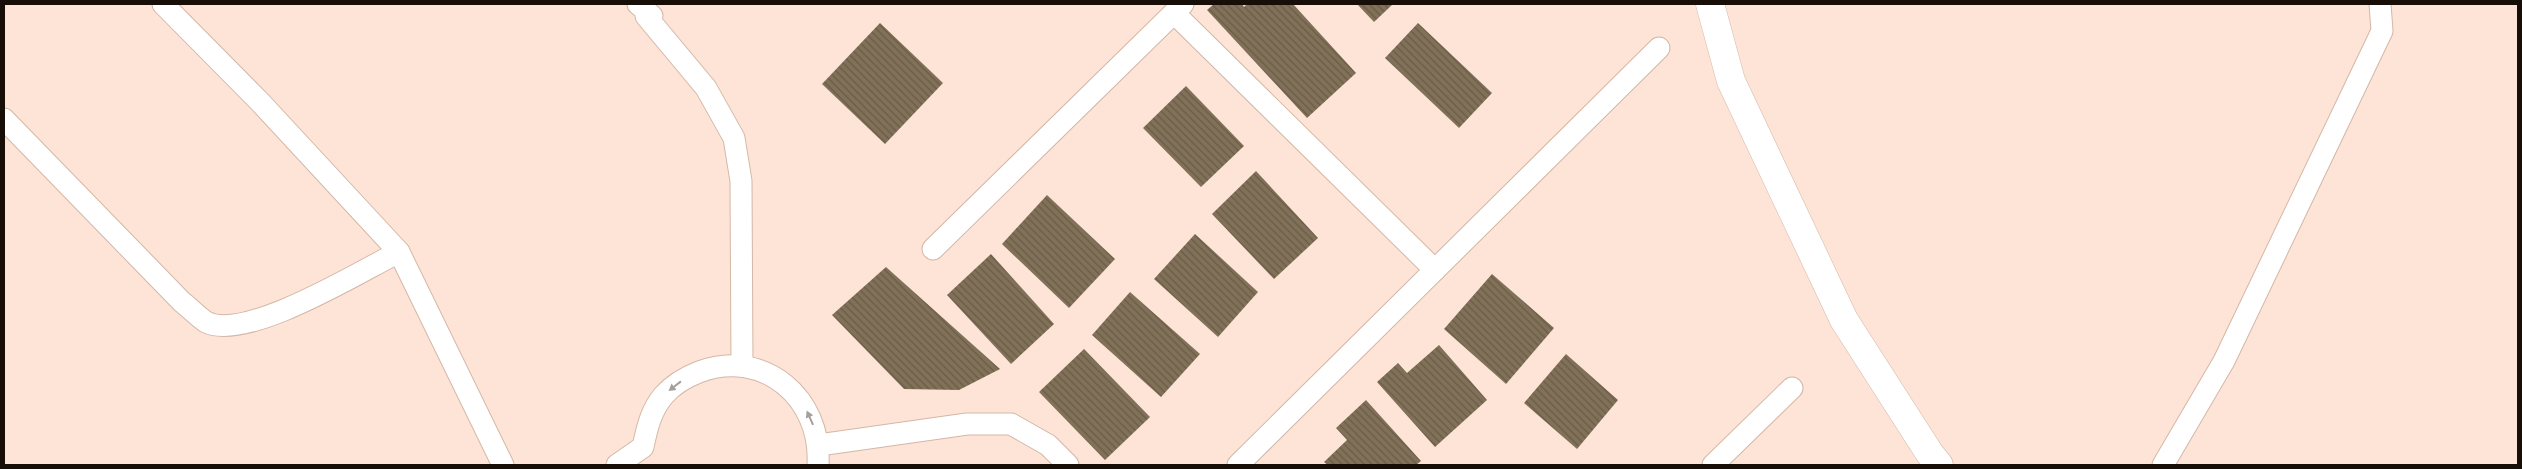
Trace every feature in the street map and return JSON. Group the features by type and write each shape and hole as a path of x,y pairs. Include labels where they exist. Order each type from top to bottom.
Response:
{"street":[{"path":"1710,4 1731,80 1844,320 1939,465"}],"lane":[{"path":"163,4 260,102 399,252 503,465"},
{"path":"2163,465 2224,361 2382,31 2380,4"},
{"path":"651,8 646,16 706,88 734,138 741,181 742,366"},
{"path":"933,249 1179,9 1435,270"},
{"path":"1238,465 1660,48"},
{"path":"4,119 182,302 207,322 237,326 272,317 399,252"},
{"path":"617,465 643,447 649,419 664,395 687,377 713,367 742,366 770,374 794,392 811,417 818,455 967,424 1011,424 1048,445 1068,465"},
{"path":"1713,465 1792,388"}],"building":[{"path":"1214,4 1242,4 1244,7 1247,4 1293,4 1356,73 1307,118 1207,10"},
{"path":"1357,4 1393,4 1374,22"},
{"path":"880,23 943,83 885,144 822,84"},
{"path":"1418,23 1492,93 1459,128 1385,58"},
{"path":"1186,86 1244,146 1201,187 1143,128"},
{"path":"1256,171 1318,238 1274,279 1212,214"},
{"path":"1047,195 1115,259 1069,308 1002,244"},
{"path":"1195,234 1258,292 1218,337 1154,279"},
{"path":"991,254 1054,324 1011,364 947,295"},
{"path":"886,267 1000,369 959,390 904,389 832,315"},
{"path":"1492,274 1554,328 1506,384 1444,329"},
{"path":"1130,292 1200,354 1161,397 1092,335"},
{"path":"1439,345 1487,400 1435,447 1377,382 1398,363 1407,373"},
{"path":"1084,349 1150,417 1105,460 1039,392"},
{"path":"1566,354 1618,400 1577,449 1524,403"},
{"path":"1366,400 1421,461 1416,465 1328,465 1324,462 1347,440 1336,428"}]}
